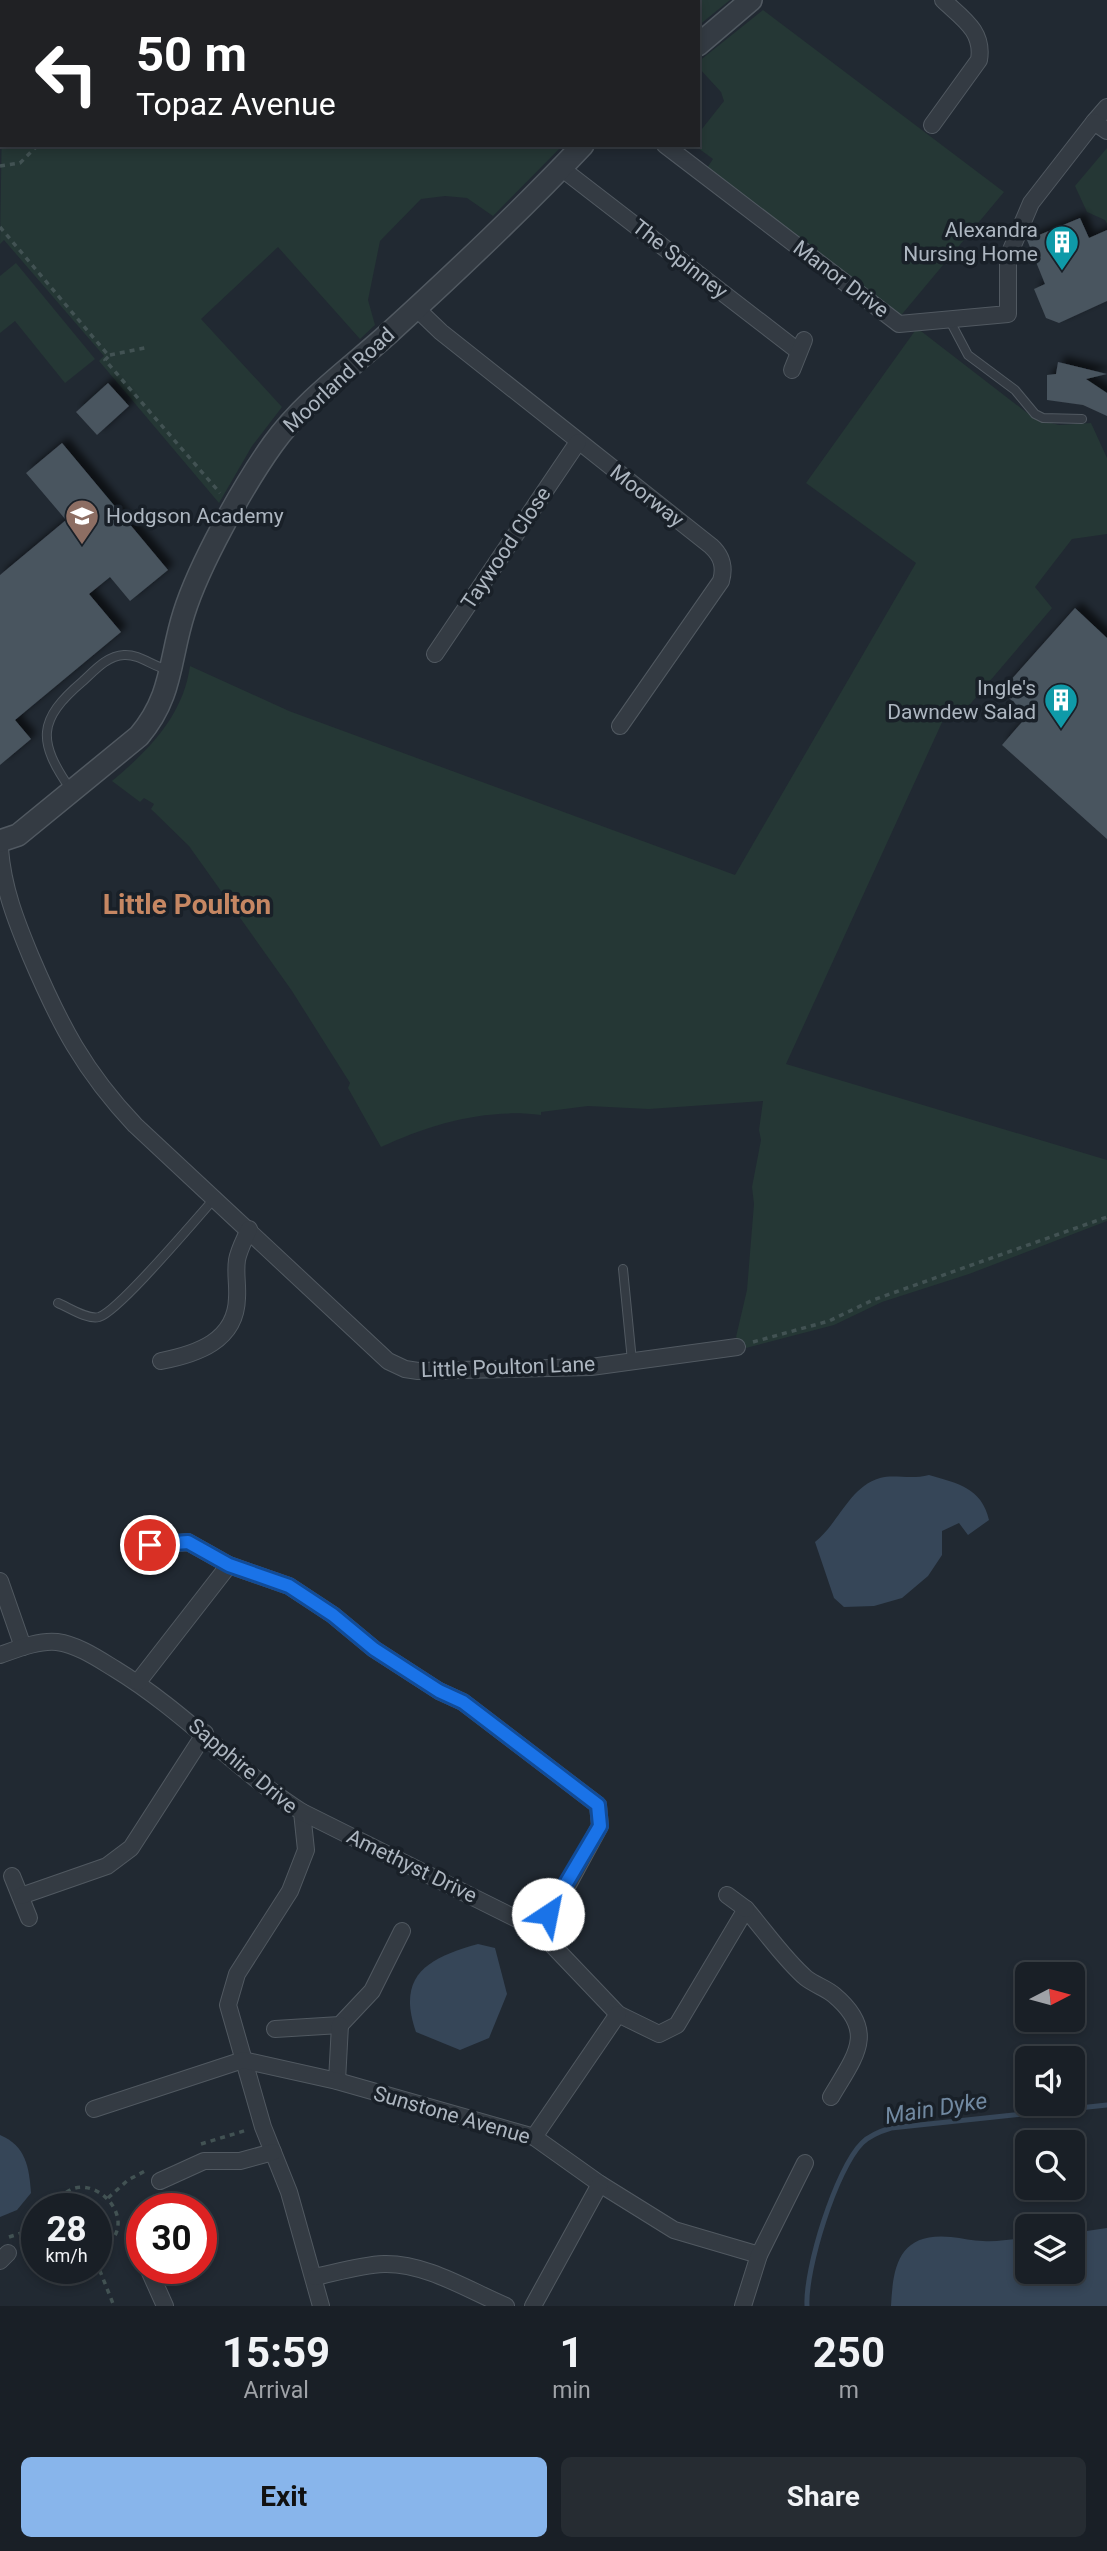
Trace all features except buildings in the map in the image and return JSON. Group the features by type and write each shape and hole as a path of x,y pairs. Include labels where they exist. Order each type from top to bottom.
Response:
{"street":[{"path":"700,43 751,0"},
{"path":"932,125 979,60 981,49 979,38 971,25 943,0"},
{"path":"1100,127 1107,107"},
{"name":"Manor Drive","path":"668,147 899,324 1008,314 1008,257 1035,198 1100,127"},
{"name":"Moorland Road","path":"0,841 18,835 139,736 159,709 172,670 184,612 234,509 263,460 289,424 416,308 581,147"},
{"name":"The Spinney","path":"561,168 801,345 792,370"},
{"name":"Moorway","path":"416,308 441,332 711,545 723,562 720,581 620,726"},
{"name":"Taywood Close","path":"435,654 578,442"},
{"name":"Little Poulton Lane","path":"0,849 2,874 10,906 71,1045 101,1088 135,1125 388,1361 405,1370 547,1369 737,1347"},
{"path":"161,1361 195,1353 216,1342 229,1328 236,1311 237,1257 249,1229"},
{"path":"150,1545 188,1542 229,1565 289,1586 333,1615 374,1649 439,1691 463,1702 598,1805 600,1826 569,1882 537,1929"},
{"path":"138,1682 229,1565"},
{"path":"0,1581 23,1647"},
{"name":"Sapphire Drive","path":"0,1656 23,1647 56,1642 76,1648 138,1682 205,1733 277,1796 302,1812 306,1850 290,1891 237,1974 228,2005 273,2152 289,2192 321,2306"},
{"path":"21,1896 107,1866 131,1848 205,1733"},
{"name":"Amethyst Drive","path":"302,1812 537,1929 618,2014 659,2034 677,2025 746,1909"},
{"path":"12,1876 29,1918"},
{"path":"727,1895 746,1909 807,1978 832,1993 855,2015 860,2031 855,2056 831,2097"},
{"path":"337,2081 340,2025 372,1991 402,1931"},
{"path":"534,2137 618,2014"},
{"path":"275,2029 340,2025"},
{"path":"94,2109 243,2060"},
{"name":"Sunstone Avenue","path":"243,2060 337,2081 534,2137 600,2184 674,2230 760,2255"},
{"path":"160,2181 204,2161 240,2161 273,2152"},
{"path":"743,2306 760,2255 805,2163"},
{"path":"533,2306 600,2184"},
{"path":"315,2277 368,2265 408,2267 432,2273 506,2306"},
{"path":"155,2284 165,2306"}],"lane":[{"path":"950,321 968,355 1015,390 1035,414 1043,418 1082,419"},
{"path":"71,790 58,771 45,740 45,728 59,701 102,664 120,655 140,658 151,665 172,670"},
{"path":"58,1303 92,1317 105,1314 214,1199"},
{"path":"623,1269 632,1361"}],"path":[{"path":"0,166 20,163 36,147"},
{"path":"0,227 109,356"},
{"path":"149,347 109,356 105,360 234,509"},
{"path":"737,1347 829,1321 873,1300 1107,1217"},
{"path":"69,2193 80,2188 91,2188 100,2193"},
{"path":"112,2206 118,2219 112,2241"},
{"path":"3,2252 15,2233 21,2232"},
{"path":"105,2284 114,2306"}],"shaded area":[{"path":"700,0 730,0 700,24"},
{"path":"763,10 1004,192 898,319 705,171 713,159 697,147 700,147 700,131 724,101 721,92 700,69 700,60"},
{"path":"2,147 561,147 493,216 467,198 445,196 421,199 380,241 368,300 375,325 360,339 278,247 201,319 282,407 252,446 219,503 99,361 104,356 4,240 0,244"},
{"path":"1107,148 1107,224 1105,220 1087,212 1075,186"},
{"path":"16,263 95,359 65,383 15,321 0,333 0,276"},
{"path":"917,328 1035,419 1059,425 1091,423 1107,458 1107,534 1072,539 1035,587 1052,608 960,716 949,707 786,1064 1107,1160 1107,1221 969,1274 882,1302 834,1325 746,1348 736,1337 747,1290 754,1204 752,1187 761,1140 759,1130 763,1101 649,1109 588,1106 541,1112 541,1115 520,1113 479,1116 419,1131 381,1147 348,1088 350,1083 292,991 189,846 151,809 154,804 144,798 140,802 112,781 139,757 162,731 180,701 190,666 289,711 735,875 916,563 806,483"}],"water":[{"path":"929,1475 967,1488 981,1501 989,1520 968,1535 959,1523 942,1531 942,1555 928,1576 902,1598 874,1606 844,1607 834,1598 815,1542 852,1497 869,1483 886,1477"},
{"path":"478,1944 495,1948 507,1994 489,2038 460,2050 416,2032 410,1996 421,1972 444,1956"},
{"path":"0,2135 21,2151 29,2175 31,2193 21,2193 21,2205 17,2210 0,2217"},
{"path":"1107,2228 1107,2306 891,2306 897,2264 910,2246 920,2240 934,2237 975,2241 1015,2239 1015,2284 1085,2284 1085,2231"}],"waterway":[{"name":"Main Dyke","path":"807,2306 811,2269 824,2220 842,2174 852,2156 868,2138 891,2128 1107,2105"}],"place":[{"name":"Alexandra Nursing Home","path":"1062,272"},
{"name":"Hodgson Academy","path":"82,546"},
{"name":"Ingle's Dawndew Salad","path":"1061,730"}],"district":[{"name":"Little Poulton","path":"187,904"}],"route":[{"path":"150,1545 188,1542 229,1565 289,1586 333,1615 374,1649 439,1691 463,1702 598,1805 600,1826 548,1914"}]}
